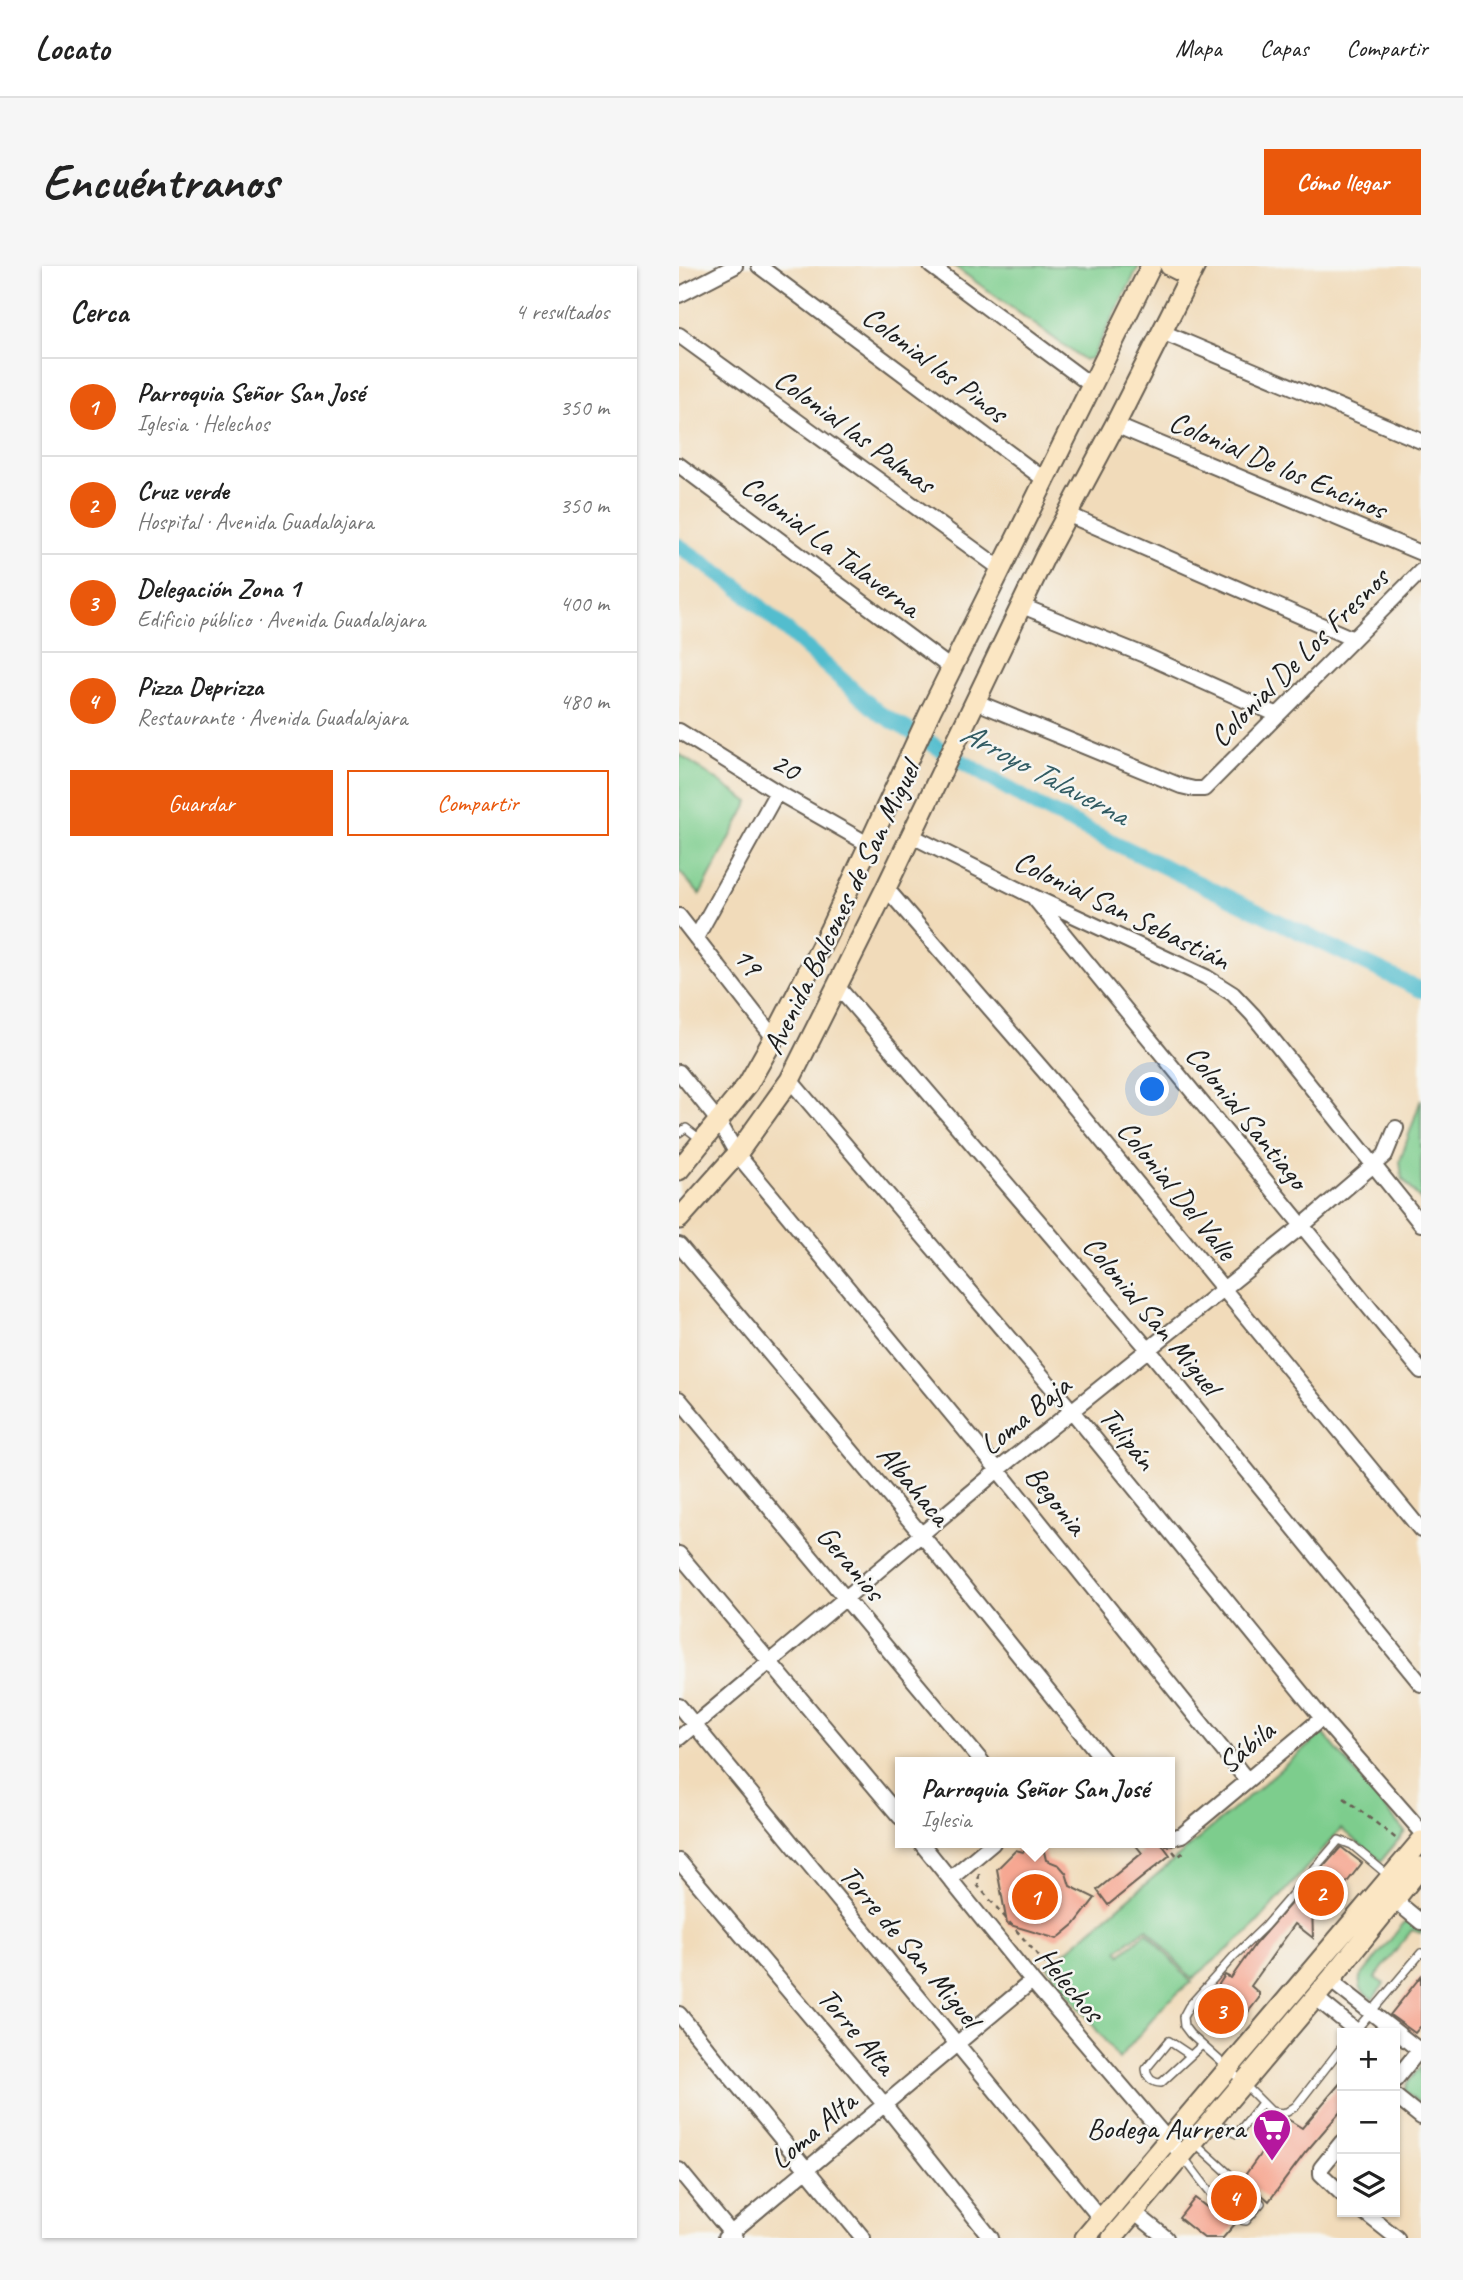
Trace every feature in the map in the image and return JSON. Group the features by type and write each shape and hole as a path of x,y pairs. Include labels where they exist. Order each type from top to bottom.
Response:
{"street":[{"path":"679,295 735,266"},
{"name":"Colonial los Pinos","path":"759,266 1045,480"},
{"path":"931,266 1091,385"},
{"name":"Avenida Balcones de San Miguel","path":"682,1160 703,1141 748,1084 775,1038 931,710 1151,266"},
{"path":"1170,266 1192,271"},
{"name":"Avenida Balcones de San Miguel","path":"679,1219 737,1154 790,1080 886,888 1045,556 1115,425 1192,271"},
{"path":"1162,332 1421,441"},
{"name":"Colonial las Palmas","path":"679,335 1001,569"},
{"name":"Colonial De los Encinos","path":"1115,425 1421,553"},
{"name":"Colonial La Talaverna","path":"679,464 952,669"},
{"path":"1067,514 1353,639"},
{"path":"1016,540 1045,556"},
{"name":"Colonial De Los Fresnos","path":"970,709 1181,786 1203,789 1421,571"},
{"path":"1022,606 1144,655 1278,715"},
{"name":"20","path":"679,731 776,792 868,844"},
{"path":"696,938 776,792"},
{"name":"Colonial San Sebastián","path":"910,835 1032,896 1206,977 1233,994 1253,1015 1421,1224"},
{"name":"Colonial Del Valle","path":"886,888 1063,1093 1421,1530"},
{"name":"Colonial Santiago","path":"1032,896 1421,1371"},
{"name":"19","path":"679,916 775,1038"},
{"name":"Colonial San Miguel","path":"838,986 1148,1349 1421,1684"},
{"name":"Begonia","path":"679,1072 719,1122 737,1154 998,1470 1247,1780"},
{"name":"Tulipán","path":"790,1080 1072,1411 1322,1718 1421,1831"},
{"name":"Loma Baja","path":"679,1738 998,1470 1373,1166 1385,1155 1396,1128"},
{"name":"Albahaca","path":"679,1245 921,1534 1097,1757"},
{"name":"Geranios","path":"679,1399 978,1757"},
{"path":"679,1554 895,1812"},
{"name":"Torre de San Miguel","path":"679,1706 1101,2219"},
{"name":"Sábila","path":"1175,1837 1182,1835 1322,1718"},
{"path":"1117,2237 1134,2212 1244,2084 1421,1841"},
{"name":"Helechos","path":"925,1848 1032,1981 1168,2140 1188,2148"},
{"path":"951,1878 987,1848"},
{"name":"Torre Alta","path":"679,1861 884,2104 991,2238"},
{"path":"1086,2238 1229,2068 1330,1980 1388,1888 1421,1867"},
{"path":"1388,1888 1421,1922"},
{"path":"1330,1980 1420,2049 1400,2068"},
{"name":"Loma Alta","path":"731,2236 1032,1981"},
{"path":"1303,2001 1349,2028"},
{"path":"679,2014 863,2238"},
{"path":"1400,2100 1421,2116"},
{"path":"1337,2149 1321,2168 1321,2174 1337,2189"},
{"path":"679,2170 731,2236"},
{"path":"1134,2212 1166,2238"},
{"path":"1370,2217 1397,2238"}],"lane":[{"path":"679,1133 686,1128 703,1141"},
{"path":"1337,2054 1296,2106 1287,2112 1271,2111 1184,2026 1183,2017 1189,2006 1265,1926 1339,1840 1346,1841 1388,1888"},
{"path":"1359,2028 1421,1953"},
{"path":"1190,2055 1169,2041 1146,2069 1146,2074 1150,2080 1161,2084 1202,2045"},
{"path":"1211,2121 1237,2134 1262,2103"},
{"path":"1188,2148 1261,2203 1246,2221 1237,2220 1210,2192 1188,2148"}],"path":[{"path":"1344,1798 1398,1840"},
{"path":"1178,1857 1188,1848"},
{"path":"979,1869 978,1886 1048,1967"}],"green space":[{"path":"954,266 1139,266 1092,358 1084,360"},
{"path":"679,754 749,802 700,895 679,871"},
{"path":"1421,1099 1421,1201 1402,1178 1400,1161"},
{"path":"1323,1733 1405,1832 1381,1861 1341,1829 1249,1932 1192,1979 1147,1928 1118,1950 1121,1954 1147,1932 1191,1982 1166,2003 1119,2059 1048,1967"},
{"path":"1408,1921 1421,1925 1421,1933 1412,1930 1375,1978 1384,1984 1373,1999 1362,1990 1360,1978"},
{"path":"1421,2066 1421,2104 1405,2091"}],"building":[{"path":"1341,1847 1362,1863 1341,1890 1344,1895 1327,1917 1312,1905 1313,1938 1295,1924 1251,1986 1259,1993 1259,1998 1242,2020 1222,2031 1211,2031 1198,2023 1214,1999 1211,1996 1225,1975 1231,1978 1255,1944"},
{"path":"1029,1848 1043,1848 1046,1860 1059,1865 1066,1873 1070,1886 1095,1898 1075,1924 1057,1939 1007,1924 997,1869 1016,1850 1023,1852"},
{"path":"1138,1848 1165,1848 1170,1855 1108,1905 1097,1890 1142,1853"},
{"path":"1421,1976 1421,2026 1415,2033 1390,2015"},
{"path":"1337,2087 1337,2116 1269,2201 1243,2178 1286,2118 1302,2128"},
{"path":"1229,2182 1252,2203 1244,2214 1220,2194"},
{"path":"1195,2198 1208,2208 1212,2203 1235,2224 1223,2238 1204,2238 1179,2218"}],"waterway":[{"name":"Arroyo Talaverna","path":"679,546 737,586 879,713 1038,806 1421,990"}],"place":[{"name":"Cruz verde","path":"1321,1893"},
{"name":"Parroquia Señor San José","path":"1035,1897"},
{"name":"Delegación Zona 1","path":"1221,2011"},
{"name":"Bodega Aurrera","path":"1272,2162"},
{"name":"Pizza Deprizza","path":"1234,2198"}]}
